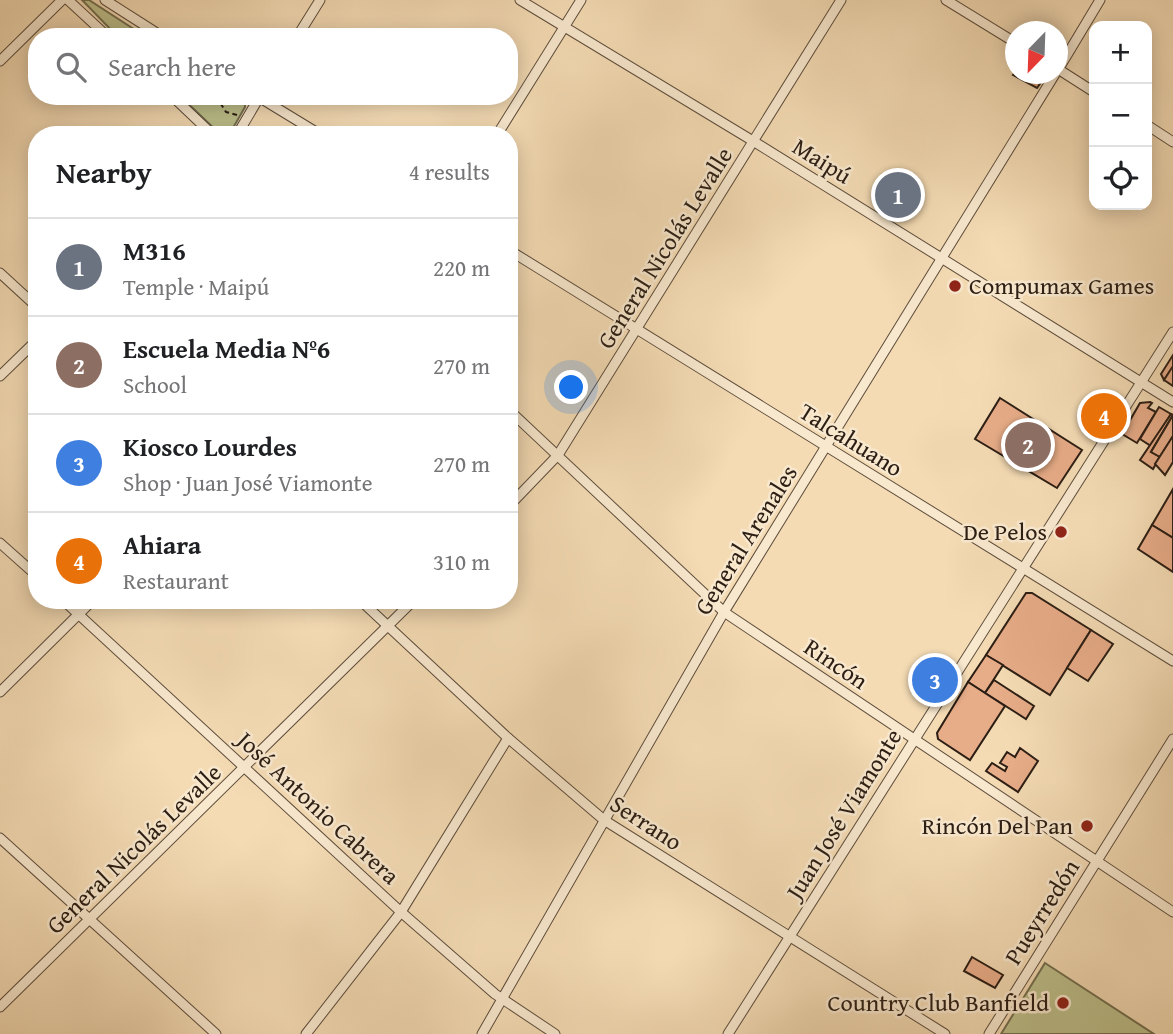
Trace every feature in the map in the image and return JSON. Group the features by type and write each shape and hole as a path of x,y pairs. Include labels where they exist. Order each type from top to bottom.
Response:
{"street":[{"path":"34,28 62,0"},
{"path":"68,0 98,28"},
{"path":"105,0 149,28"},
{"path":"303,28 320,0"},
{"name":"Maipú","path":"520,0 1173,402"},
{"path":"518,102 581,0"},
{"name":"General Nicolás Levalle","path":"518,497 558,455 841,0"},
{"path":"946,0 1005,36"},
{"name":"General Arenales","path":"1068,53 1100,0"},
{"path":"0,61 28,33"},
{"path":"1068,77 1089,89"},
{"name":"General Arenales","path":"482,1034 724,612 1049,84"},
{"path":"182,105 204,126"},
{"path":"242,126 254,105"},
{"path":"272,105 306,126"},
{"path":"504,126 516,105"},
{"path":"1152,128 1173,142"},
{"name":"Talcahuano","path":"518,256 1173,661"},
{"path":"0,273 28,299"},
{"name":"Juan José Viamonte","path":"728,1034 1173,332"},
{"path":"0,376 28,350"},
{"name":"Rincón","path":"518,418 724,612 1173,912"},
{"path":"0,543 28,568"},
{"name":"José Antonio Cabrera","path":"73,609 401,912 502,999 555,1034"},
{"path":"0,692 84,609"},
{"name":"Serrano","path":"370,609 508,738 604,821 945,1034"},
{"name":"General Nicolás Levalle","path":"0,1007 405,609"},
{"path":"306,1034 401,912 508,738"},
{"name":"Pueyrredón","path":"989,1034 1173,740"},
{"path":"0,838 216,1034"}],"path":[{"path":"222,105 226,112 248,116"}],"green space":[{"path":"82,0 89,0 132,28 109,28"},
{"path":"189,105 245,105 234,126 212,126"},
{"name":"Country Club Banfield","path":"1045,963 1154,1034 1001,1034"}],"building":[{"path":"896,173 918,186 900,217 878,204"},
{"path":"1173,355 1173,367 1164,380 1161,374"},
{"path":"1173,366 1173,386 1164,380"},
{"path":"1000,398 1082,450 1057,488 975,439"},
{"path":"1140,403 1152,403 1148,408 1156,412 1137,443 1122,434"},
{"path":"1159,407 1171,414 1151,446 1140,439"},
{"path":"1171,414 1173,415 1151,452 1160,457 1153,469 1140,460"},
{"path":"1173,415 1173,436 1160,457 1151,452"},
{"path":"1173,436 1173,462 1165,475 1155,464"},
{"path":"1173,489 1173,538 1152,525"},
{"path":"1152,525 1173,538 1173,572 1138,549"},
{"path":"1026,593 1032,593 1091,630 1050,695 986,655"},
{"path":"1091,630 1113,644 1088,681 1067,668"},
{"path":"986,655 1003,665 985,693 968,682"},
{"path":"994,680 1034,706 1026,719 985,693"},
{"path":"968,682 1005,706 970,760 938,739 937,733"},
{"path":"1020,748 1038,761 1018,792 986,771 992,763 1005,771 1007,767 1000,763 1007,752 1015,757"},
{"path":"972,957 1003,975 995,988 964,971"}],"place":[{"name":"M316","path":"898,195"},
{"name":"Compumax Games","path":"955,286"},
{"name":"Ahiara","path":"1104,416"},
{"name":"Escuela Media Nº6","path":"1028,445"},
{"name":"De Pelos","path":"1061,532"},
{"name":"Kiosco Lourdes","path":"935,680"},
{"name":"Rincón Del Pan","path":"1087,826"},
{"name":"Country Club Banfield","path":"1063,1003"}]}
